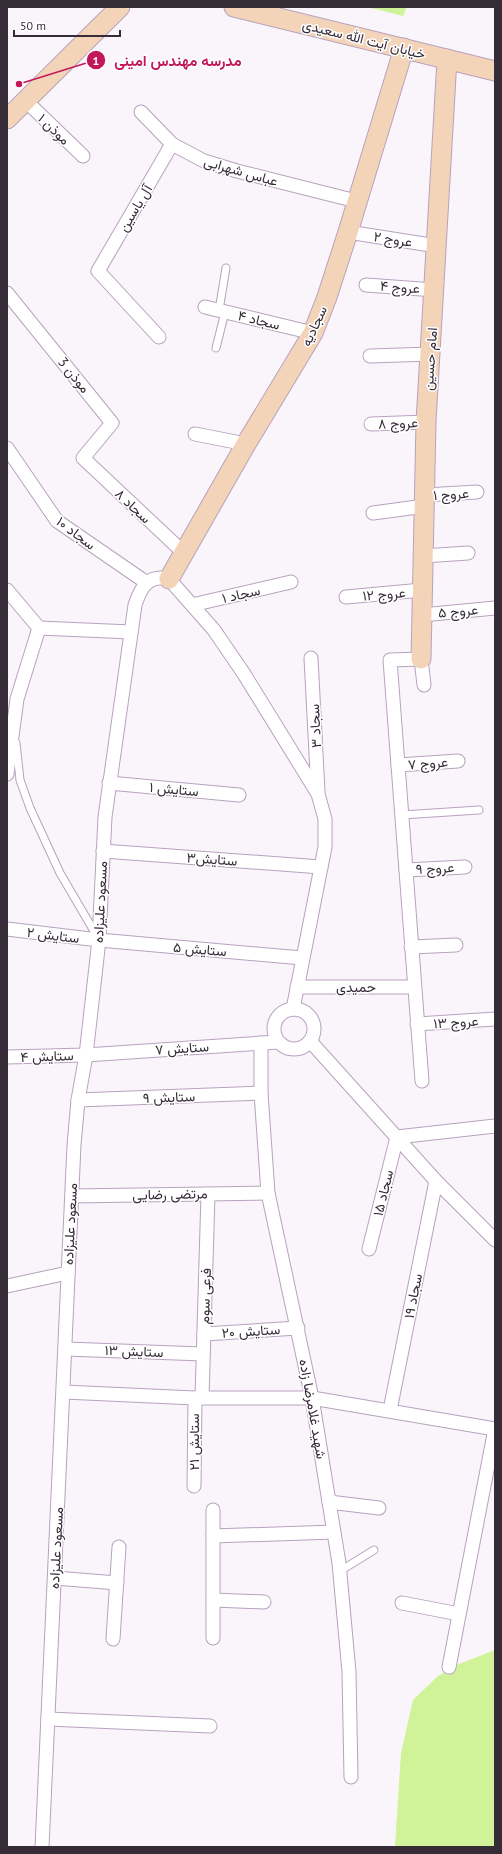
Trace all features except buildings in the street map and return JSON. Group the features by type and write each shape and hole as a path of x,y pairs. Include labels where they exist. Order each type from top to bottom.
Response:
{"street":[{"path":"7,119 120,7"},
{"name":"خیابان آیت الله سعیدی","path":"234,7 495,71"},
{"name":"سجادیه","path":"170,579 246,444 313,333 327,297 348,232 356,201 404,48"},
{"name":"امام حسین","path":"421,659 426,422 435,290 447,59"},
{"name":"موذن ۱","path":"26,101 83,156"},
{"name":"عباس شهرابی","path":"141,112 172,144 204,160 237,171 356,201"},
{"name":"آل یاسین","path":"159,337 98,271 172,144"},
{"name":"عروج ۲","path":"348,232 437,246"},
{"name":"عروج ۴","path":"366,285 435,290"},
{"name":"موذن 3","path":"7,293 112,422 83,458"},
{"name":"سجاد ۴","path":"206,307 313,333"},
{"path":"370,356 431,354"},
{"name":"عروج ۸","path":"371,424 426,422"},
{"path":"195,434 246,444"},
{"name":"سجاد ۱۰","path":"7,448 57,521 146,583"},
{"name":"سجاد ۸","path":"83,458 184,553"},
{"name":"عروج ۱","path":"373,513 425,500 477,492"},
{"path":"423,556 468,553"},
{"path":"146,583 161,577 170,579 214,630 244,674 318,794 325,819 325,847 293,1009"},
{"name":"سجاد ۱","path":"192,605 290,582"},
{"name":"مسعود علیزاده","path":"42,1847 66,1349 68,1273 78,1100 86,1055 99,940 103,851 109,783 135,605 139,593 146,583"},
{"path":"7,590 39,628 131,632"},
{"name":"عروج ۱۲","path":"346,597 422,590"},
{"name":"عروج ۵","path":"422,614 495,608"},
{"path":"7,774 13,723 20,691 39,628"},
{"name":"سجاد ۳","path":"311,658 318,794"},
{"path":"422,1081 390,660 421,659 424,685"},
{"name":"عروج ۷","path":"398,765 458,761"},
{"name":"ستایش ۱","path":"109,783 239,796"},
{"name":"ستایش۳","path":"103,851 321,867"},
{"name":"عروج ۹","path":"406,870 465,867"},
{"name":"ستایش ۲","path":"7,929 99,940"},
{"name":"ستایش ۵","path":"99,940 302,958"},
{"path":"412,947 456,945"},
{"name":"حمیدی","path":"297,987 414,987"},
{"path":"293,1009 302,1010 309,1016 313,1024 313,1033 310,1041 303,1047 294,1049 285,1047 278,1042 274,1029 277,1017 284,1011 293,1009"},
{"name":"عروج ۱۳","path":"417,1024 495,1019"},
{"path":"310,1041 436,1181 495,1240"},
{"name":"ستایش ۷","path":"86,1055 278,1042"},
{"name":"شهید غلامرضا زاده","path":"260,1043 260,1093 268,1193 312,1398 340,1571 349,1672 351,1777"},
{"name":"ستایش ۴","path":"7,1058 86,1055"},
{"name":"ستایش ۹","path":"78,1100 260,1093"},
{"path":"397,1137 495,1126"},
{"name":"سجاد ۱۵","path":"369,1249 397,1137"},
{"name":"سجاد ۱۹","path":"390,1410 436,1181"},
{"name":"مرتضی رضایی","path":"72,1196 268,1193"},
{"name":"فرعی سوم","path":"198,1398 204,1334 208,1194"},
{"path":"7,1286 68,1273"},
{"name":"ستایش ۲۰","path":"204,1334 298,1328"},
{"name":"ستایش ۱۳","path":"66,1349 203,1354"},
{"path":"64,1392 198,1398 312,1398 495,1429 449,1668"},
{"name":"ستایش ۲۱","path":"194,1486 198,1398"},
{"path":"329,1502 379,1508"},
{"path":"213,1510 214,1638"},
{"path":"213,1536 334,1532"},
{"path":"113,1639 119,1546"},
{"path":"55,1578 116,1583"},
{"path":"213,1600 264,1602"},
{"path":"402,1604 460,1614"},
{"path":"48,1719 210,1726"}],"lane":[{"path":"216,348 222,311 226,268"},
{"path":"13,723 20,780 30,808 60,873 99,940"},
{"path":"402,815 479,810"},
{"path":"340,1571 374,1550"}],"green space":[{"path":"367,7 407,7 403,16"},
{"path":"495,1650 495,1847 395,1847 401,1753 413,1700 438,1676 459,1664"}],"place":[{"name":"مدرسه مهندس امینی","path":"19,84"}]}
